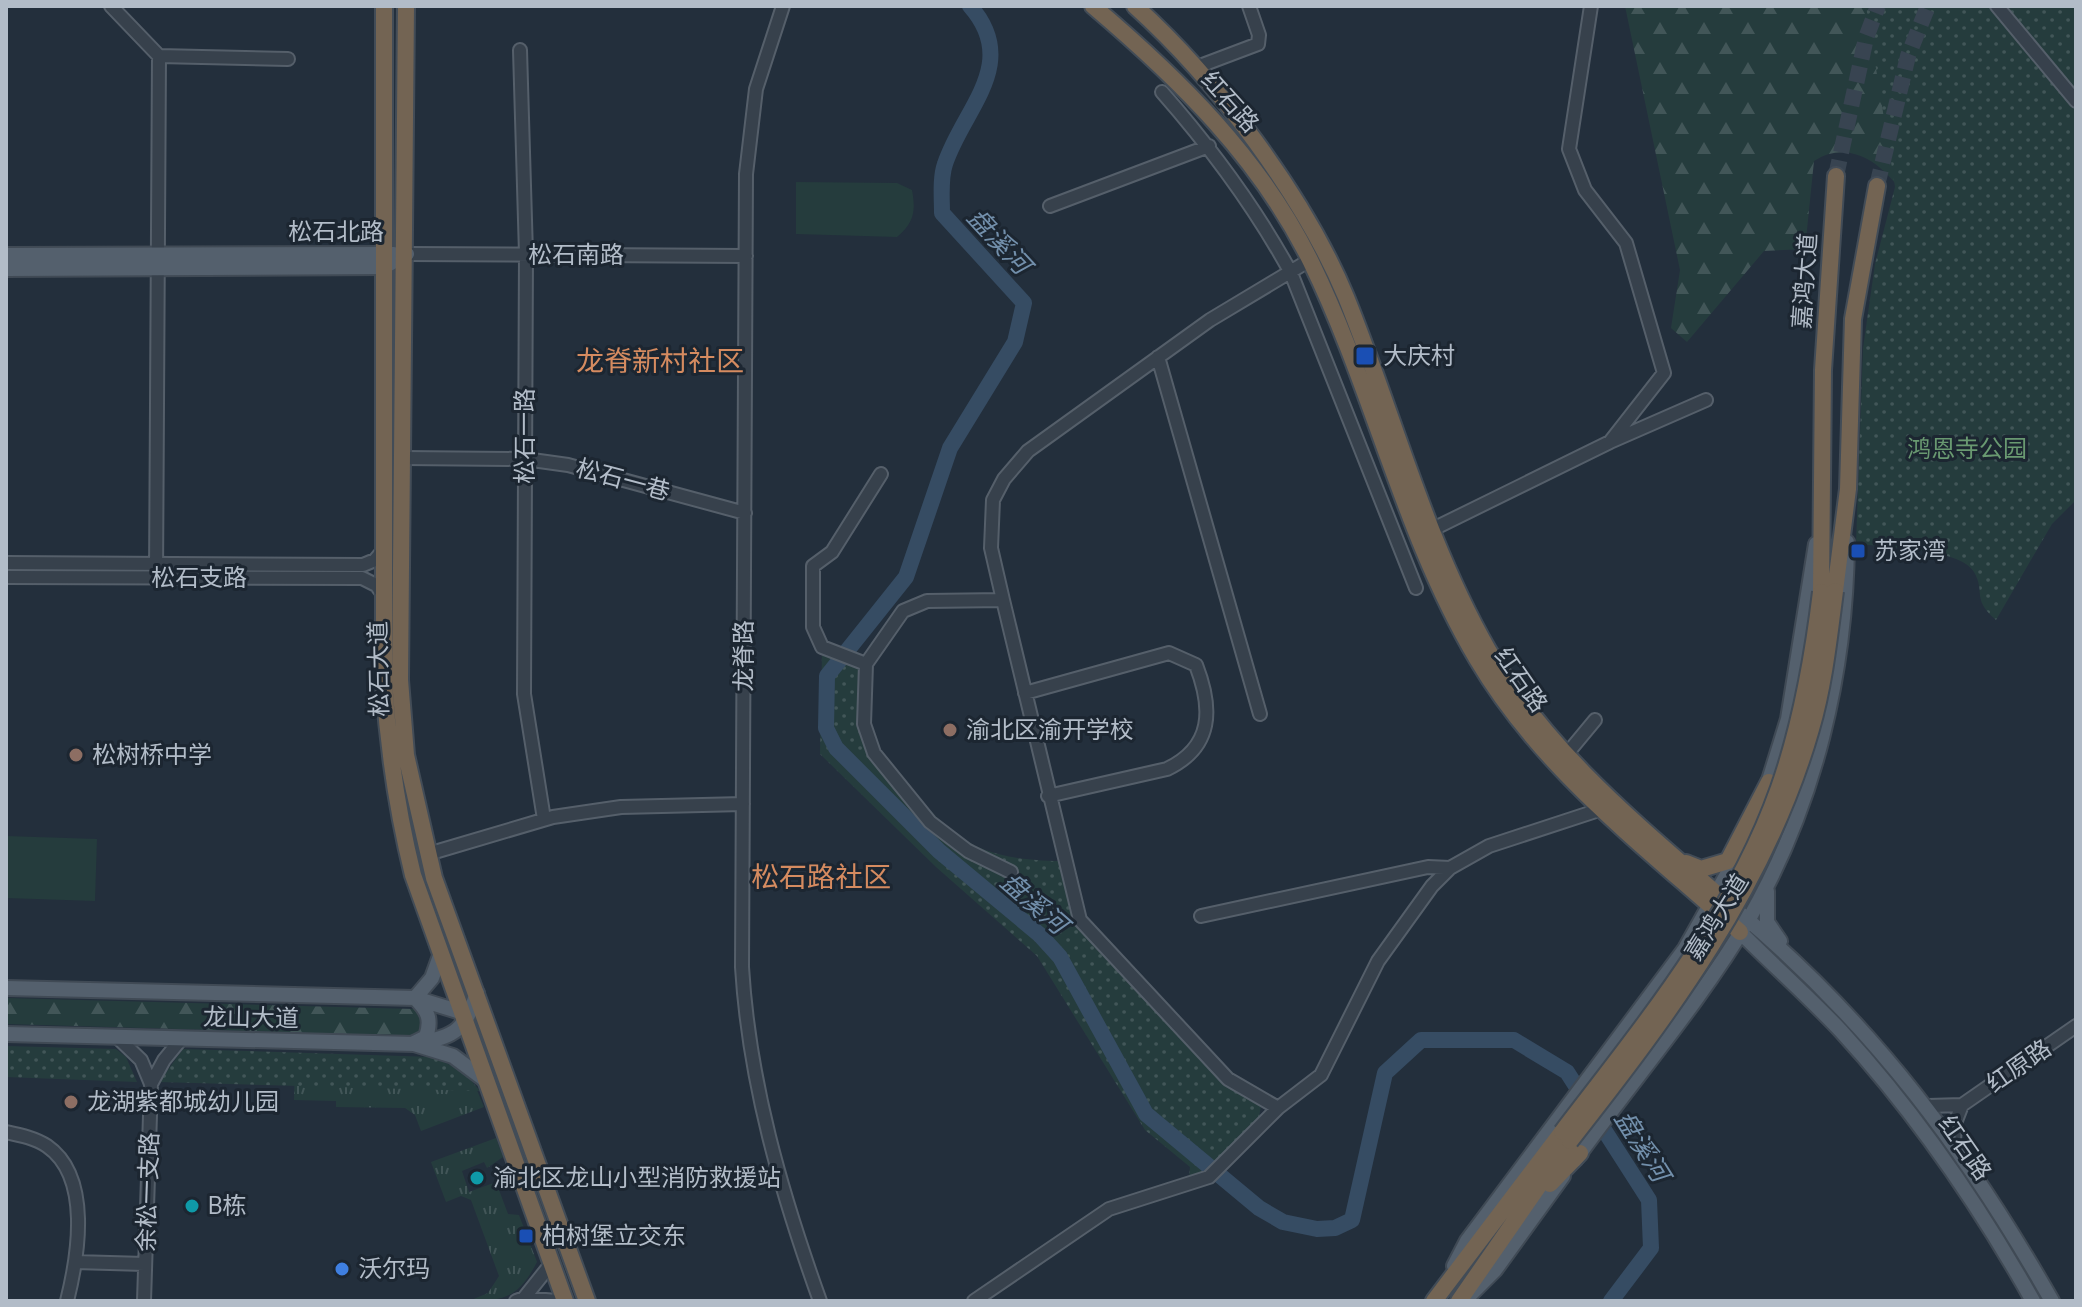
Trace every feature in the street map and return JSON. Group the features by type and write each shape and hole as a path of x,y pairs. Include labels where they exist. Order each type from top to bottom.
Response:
{"highway":[{"path":"370,6 384,38"},
{"name":"松石大道","path":"384,6 384,682 398,814 413,875 565,1301"},
{"name":"松石大道","path":"406,6 407,254 400,680 406,755 428,854 587,1301"},
{"path":"406,38 415,6"},
{"name":"红石路","path":"1093,6 1183,86 1244,152 1310,260 1332,307 1428,564 1449,609 1508,708 1556,768 1599,810 1744,926"},
{"name":"红石路","path":"1135,6 1197,67 1301,212 1346,296 1429,531 1489,652 1566,755 1608,799 1672,854 1715,901"},
{"name":"嘉鸿大道","path":"1828,592 1823,370 1836,176"},
{"name":"嘉鸿大道","path":"1437,1298 1521,1183 1566,1137 1705,959 1733,913 1790,793 1812,728 1828,592 1848,489 1853,319 1877,186"},
{"path":"1672,854 1701,869 1728,861 1769,782"},
{"name":"嘉鸿大道","path":"1461,1301 1521,1214 1566,1137"}],"main road":[{"name":"松石北路","path":"6,269 156,263 384,260 407,254"},
{"name":"松石北路","path":"6,255 156,263"},
{"name":"嘉鸿大道","path":"1461,1301 1495,1270 1609,1050 1685,949 1715,901 1743,845 1769,782 1788,719 1801,656 1824,485"},
{"name":"嘉鸿大道","path":"1437,1298 1467,1241 1566,1137 1639,1074 1744,926 1769,881 1806,796 1839,664 1847,595 1848,489"},
{"path":"1743,845 1743,859 1751,869 1765,870 1778,861"},
{"path":"1769,881 1765,905 1770,928 1830,998"},
{"name":"红石路","path":"1744,926 1830,998 1928,1106 2006,1219 2052,1301"},
{"name":"红石路","path":"1744,926 1914,1117 1992,1228 2033,1301"},
{"path":"414,1044 426,1037 430,1023 426,1009 415,998 432,978 441,953"},
{"name":"龙山大道","path":"6,988 415,998 492,1031"},
{"path":"414,1044 445,1039 465,1017 477,993"},
{"name":"龙山大道","path":"6,1034 414,1044 453,1056 485,1080"}],"street":[{"path":"111,6 159,56 156,578"},
{"name":"龙脊路","path":"783,6 764,62 752,115 746,174 742,967 745,1022 771,1147 820,1301"},
{"path":"1197,67 1258,44 1259,35 1249,6"},
{"path":"1591,6 1569,149 1585,190 1626,243 1664,373 1610,442"},
{"path":"1997,6 2076,101"},
{"name":"松石一路","path":"520,50 526,254 524,694 544,819"},
{"path":"159,56 288,59"},
{"path":"1162,92 1209,146 1267,228 1291,273 1416,588"},
{"path":"1050,206 1209,146"},
{"name":"松石南路","path":"407,254 746,256"},
{"path":"1278,1108 1228,1079 1087,930 1075,910 991,548 990,522 993,500 1004,479 1028,451 1210,320 1310,260"},
{"path":"1158,357 1260,714"},
{"path":"1429,531 1610,442 1706,400"},
{"name":"松石一巷","path":"403,458 525,459 568,465 745,513"},
{"path":"861,662 822,647 813,627 813,566 832,552 881,474"},
{"name":"松石支路","path":"6,563 363,565 375,560 385,548"},
{"name":"松石支路","path":"6,577 362,578 376,585 385,597"},
{"path":"1003,600 915,605 893,622 861,662 864,724 874,753 930,822 968,851 1011,872"},
{"path":"1025,693 1169,653 1196,665 1207,693 1206,723 1200,742 1181,762 1167,769 1048,796"},
{"path":"1566,755 1595,720"},
{"path":"428,854 544,819 621,807 743,804"},
{"path":"974,1301 1086,1221 1109,1209 1209,1177 1278,1108 1321,1075 1378,961 1432,886 1450,868 1489,846 1599,810"},
{"path":"1201,916 1428,867 1450,868"},
{"name":"红原路","path":"1962,1105 2076,1026"},
{"path":"117,1037 141,1060 151,1084"},
{"path":"151,1084 164,1060 182,1038"},
{"name":"余松一支路","path":"144,1301 151,1084"},
{"path":"1928,1106 1962,1105 1955,1123 1954,1142"},
{"path":"6,1132 34,1139 62,1160 75,1200 75,1262 67,1301"},
{"path":"75,1262 145,1264"},
{"path":"520,1300 551,1264"},
{"path":"520,1300 556,1301"}],"green space":[{"path":"1625,6 1990,6 1896,184 1879,167 1859,155 1837,152 1814,161 1805,249 1764,251 1687,342 1671,328 1680,270"},
{"name":"鸿恩寺公园","path":"1866,6 2076,6 2076,500 2052,524 1996,620 1981,601 1977,579 1966,564 1938,553 1856,544 1863,348 1875,264 1895,187"},
{"path":"796,182 897,183 912,190 912,216 897,237 796,234"},
{"path":"822,653 870,667 867,716 876,747 938,819 970,843 988,851 1060,861 1072,910 1227,1082 1261,1106 1259,1117 1205,1171 1189,1178 1190,1167 1145,1130 1037,956 936,867 820,754"},
{"path":"6,836 97,839 95,901 6,898"},
{"path":"6,998 414,1009 423,1016 423,1030 413,1036 6,1024"},
{"path":"6,1046 116,1049 126,1057 137,1082 6,1077"},
{"path":"183,1049 433,1057 463,1071 480,1091 159,1082"},
{"path":"295,1055 476,1088 484,1107 421,1131 415,1115 405,1108 336,1107 336,1101 294,1100"},
{"path":"496,1138 503,1157 487,1168 484,1162 462,1171 469,1192 496,1182 508,1214 519,1215 537,1262 524,1282 510,1294 493,1300 469,1301 488,1293 499,1276 471,1200 461,1196 446,1202 431,1162"}],"waterway":[{"name":"盘溪河","path":"970,6 984,27 990,47 989,67 945,164 942,213 1024,303 1015,342 950,448 906,577 827,676 826,728 836,748 939,851 1040,935 1060,957 1146,1114 1259,1208 1283,1222 1317,1229 1335,1228 1352,1220 1385,1073 1421,1040 1514,1040 1567,1072 1649,1200 1651,1248 1611,1301"}],"tunnel":[{"path":"1836,176 1866,38 1878,6"},
{"path":"1877,186 1908,56 1928,6"}],"place":[{"name":"大庆村","path":"1365,356"},
{"name":"苏家湾","path":"1858,551"},
{"name":"渝北区渝开学校","path":"950,730"},
{"name":"松树桥中学","path":"76,755"},
{"name":"龙湖紫都城幼儿园","path":"71,1102"},
{"name":"渝北区龙山小型消防救援站","path":"477,1178"},
{"name":"B栋","path":"192,1206"},
{"name":"柏树堡立交东","path":"526,1236"},
{"name":"沃尔玛","path":"342,1269"}],"district":[{"name":"龙脊新村社区","path":"660,361"},
{"name":"松石路社区","path":"821,877"}]}
